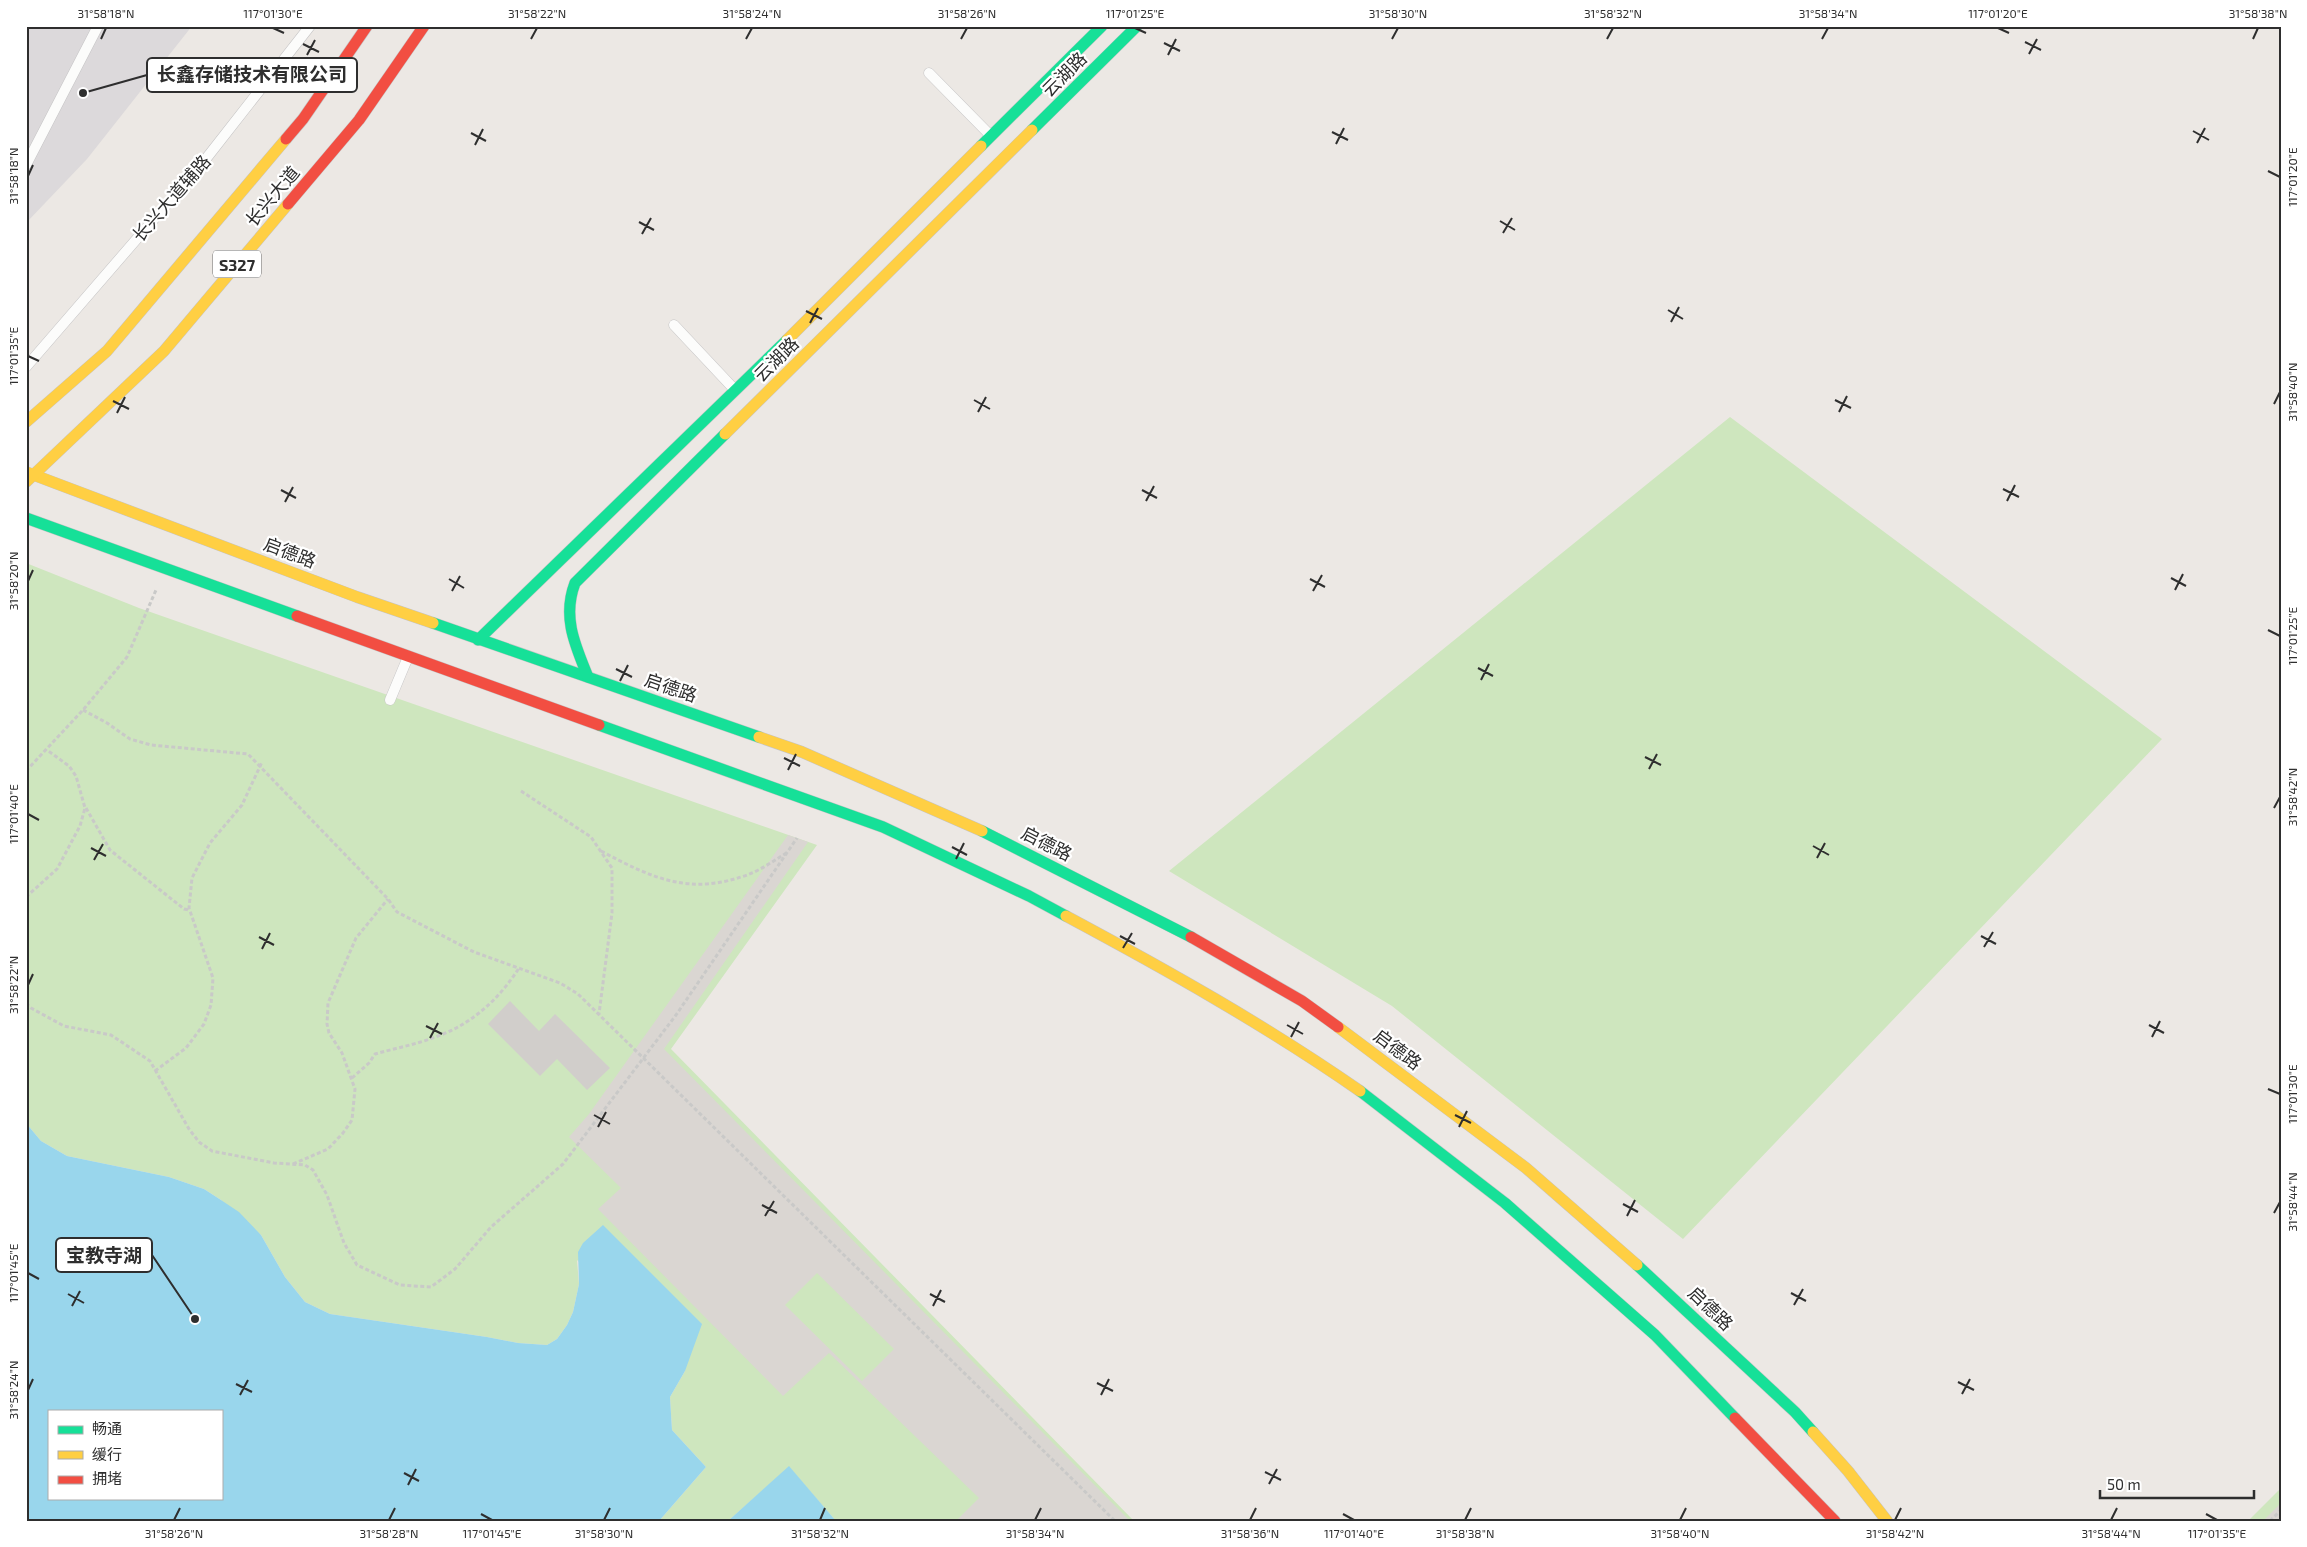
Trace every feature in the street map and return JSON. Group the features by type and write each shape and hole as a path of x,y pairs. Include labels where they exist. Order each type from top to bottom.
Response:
{"main road":[{"name":"长兴大道","path":"26,422 107,351 302,120 367,26"},
{"name":"长兴大道","path":"29,476 164,351 359,120 424,26"},
{"name":"云湖路","path":"478,640 736,391 1102,26"},
{"name":"云湖路","path":"588,677 567,614 570,593 575,583 1137,26"},
{"name":"启德路","path":"29,476 156,519 358,597 478,640 802,752 998,838 1185,933 1302,1001 1526,1168 1671,1294 1795,1412 1848,1471 1887,1521"},
{"path":"26,518 142,556 165,569 884,827 1030,896 1198,988 1300,1049 1374,1101 1505,1204 1654,1335 1835,1521"},
{"path":"150,535 156,519"}],"lane":[{"path":"26,165 98,26"},
{"name":"长兴大道辅路","path":"26,367 205,160 310,26"},
{"path":"929,73 991,137"},
{"path":"674,325 736,391"},
{"path":"390,700 408,656"}],"path":[{"path":"26,771 84,710 127,657 165,569"},
{"path":"84,710 107,722 130,739 151,746 248,754 261,764 388,899 397,912 474,952 560,983 578,994 1115,1521"},
{"path":"47,750 69,766 76,776 85,808 110,850 151,885 184,909 190,910"},
{"path":"155,1071 186,1048 204,1024 211,1005 213,978 190,910 192,878 210,843 242,805 261,764"},
{"path":"521,791 591,837 612,868 612,912 599,1014"},
{"path":"26,897 57,869 80,826 85,808"},
{"path":"26,1003 31,1008 64,1026 111,1036 150,1061 189,1128 199,1142 212,1151 274,1163 305,1165 313,1170 327,1195 344,1242 357,1265 400,1285 431,1287 455,1269 492,1227 563,1164 644,1060 797,838"},
{"path":"600,851 634,869 670,882 703,885 748,875 788,852"},
{"path":"293,1164 328,1149 352,1120 355,1089 342,1053 329,1033 327,1024 328,1003 356,938 388,899"},
{"path":"352,1078 369,1063 375,1054 439,1036 477,1015 506,988 519,968"},
{"path":"2270,1521 2281,1510"}],"shaded area":[{"path":"26,26 192,26 87,159 26,223"},
{"path":"788,835 808,842 664,1049 1130,1521 956,1521 979,1498 829,1353 783,1396 598,1209 621,1188 569,1137 589,1114","holes":["817,1273 894,1349 862,1381 785,1305"]},
{"path":"2281,1503 2281,1521 2263,1521"}],"green space":[{"path":"1730,417 2162,739 1683,1239 1392,1006 1169,871"},
{"path":"26,563 139,608 817,845 671,1049 1134,1521 836,1521 789,1467 728,1521 659,1521 706,1467 672,1430 670,1397 685,1371 577,1260 579,1284 573,1312 557,1339 547,1345 518,1343 330,1314 305,1302 285,1277 261,1235 221,1200 204,1189 169,1177 67,1156 41,1141 26,1123"},
{"path":"2281,1488 2281,1521 2248,1521"}],"water":[{"path":"26,1123 41,1141 67,1156 169,1177 204,1189 239,1212 261,1235 285,1277 305,1302 330,1314 518,1343 547,1345 557,1339 573,1312 579,1284 578,1252 583,1243 603,1225 702,1324 685,1371 670,1397 672,1430 706,1467 659,1521 26,1521"},
{"path":"789,1466 836,1521 728,1521"}],"building":[{"path":"510,1001 539,1031 555,1014 610,1068 587,1090 557,1059 540,1076 488,1024"}],"traffic: fast":[{"path":"981,146 1102,26"},
{"path":"1032,130 1137,26"},
{"path":"478,640 787,340"},
{"path":"588,677 575,642 570,619 571,595 575,583 725,434"},
{"path":"26,518 297,616"},
{"path":"433,623 759,737"},
{"path":"599,725 883,827 1029,896 1066,916"},
{"path":"982,831 1191,937"},
{"path":"1360,1091 1505,1203 1655,1335 1735,1418"},
{"path":"1637,1265 1795,1412 1813,1432"}],"traffic: slow":[{"path":"725,434 1032,130"},
{"path":"26,422 107,351 286,139"},
{"path":"787,340 981,146"},
{"path":"26,482 164,351 288,204"},
{"path":"26,472 357,597 433,623"},
{"path":"759,737 802,752 982,831"},
{"path":"1066,916 1215,999 1288,1043 1360,1091"},
{"path":"1338,1027 1526,1168 1637,1265"},
{"path":"1813,1432 1848,1471 1887,1521"}],"traffic: jam":[{"path":"286,139 303,119 367,26"},
{"path":"288,204 359,120 424,26"},
{"path":"297,616 599,725"},
{"path":"1191,937 1302,1001 1338,1027"},
{"path":"1735,1418 1835,1521"}],"place":[{"name":"长鑫存储技术有限公司","path":"83,93"},
{"name":"宝教寺湖","path":"195,1319"}]}
